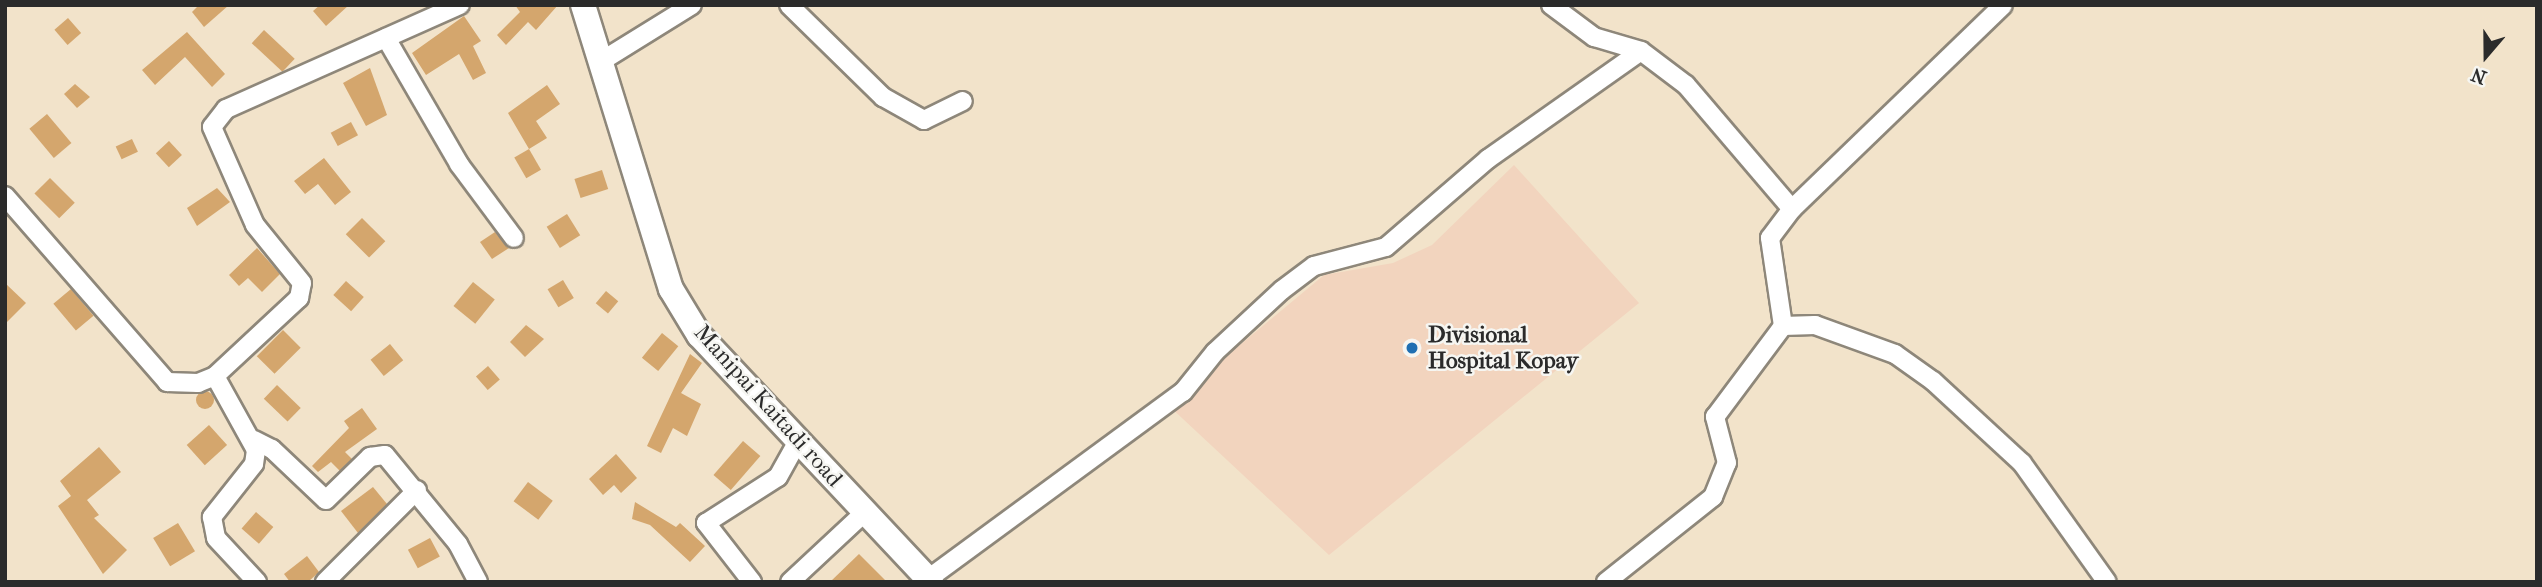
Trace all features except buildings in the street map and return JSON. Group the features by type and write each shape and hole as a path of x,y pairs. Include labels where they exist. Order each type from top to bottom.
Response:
{"main road":[{"name":"Manipai Kaitadi road","path":"583,5 671,289 699,335 930,580"}],"street":[{"path":"5,196 167,382 180,387 215,376 299,298 302,283 255,225 212,127 226,109 460,5"},
{"path":"600,62 692,5"},
{"path":"789,5 883,97 924,120 963,101"},
{"path":"1551,5 1594,37 1641,51 1686,85 1792,209"},
{"path":"1606,582 1713,497 1726,478 1714,417 1783,326 1770,238 1792,209 2003,5"},
{"path":"386,38 459,164 514,238"},
{"path":"930,580 1183,392 1215,352 1292,282 1314,266 1386,247 1488,159 1641,51"},
{"path":"1783,326 1827,329 1895,354 1933,381 2022,463 2107,582"},
{"path":"215,376 254,440 254,464 212,517 216,538 257,582"},
{"path":"254,440 272,449 326,500 370,457 385,455 417,490 474,565 478,582"},
{"path":"752,582 706,523 778,477 798,441"},
{"path":"324,582 417,490"},
{"path":"790,582 865,512"}],"shaded area":[{"name":"Divisional Hospital Kopay","path":"1514,165 1639,303 1329,555 1168,405 1324,275 1393,263 1432,245"}],"place":[{"name":"Divisional Hospital Kopay","path":"1412,348"}]}
